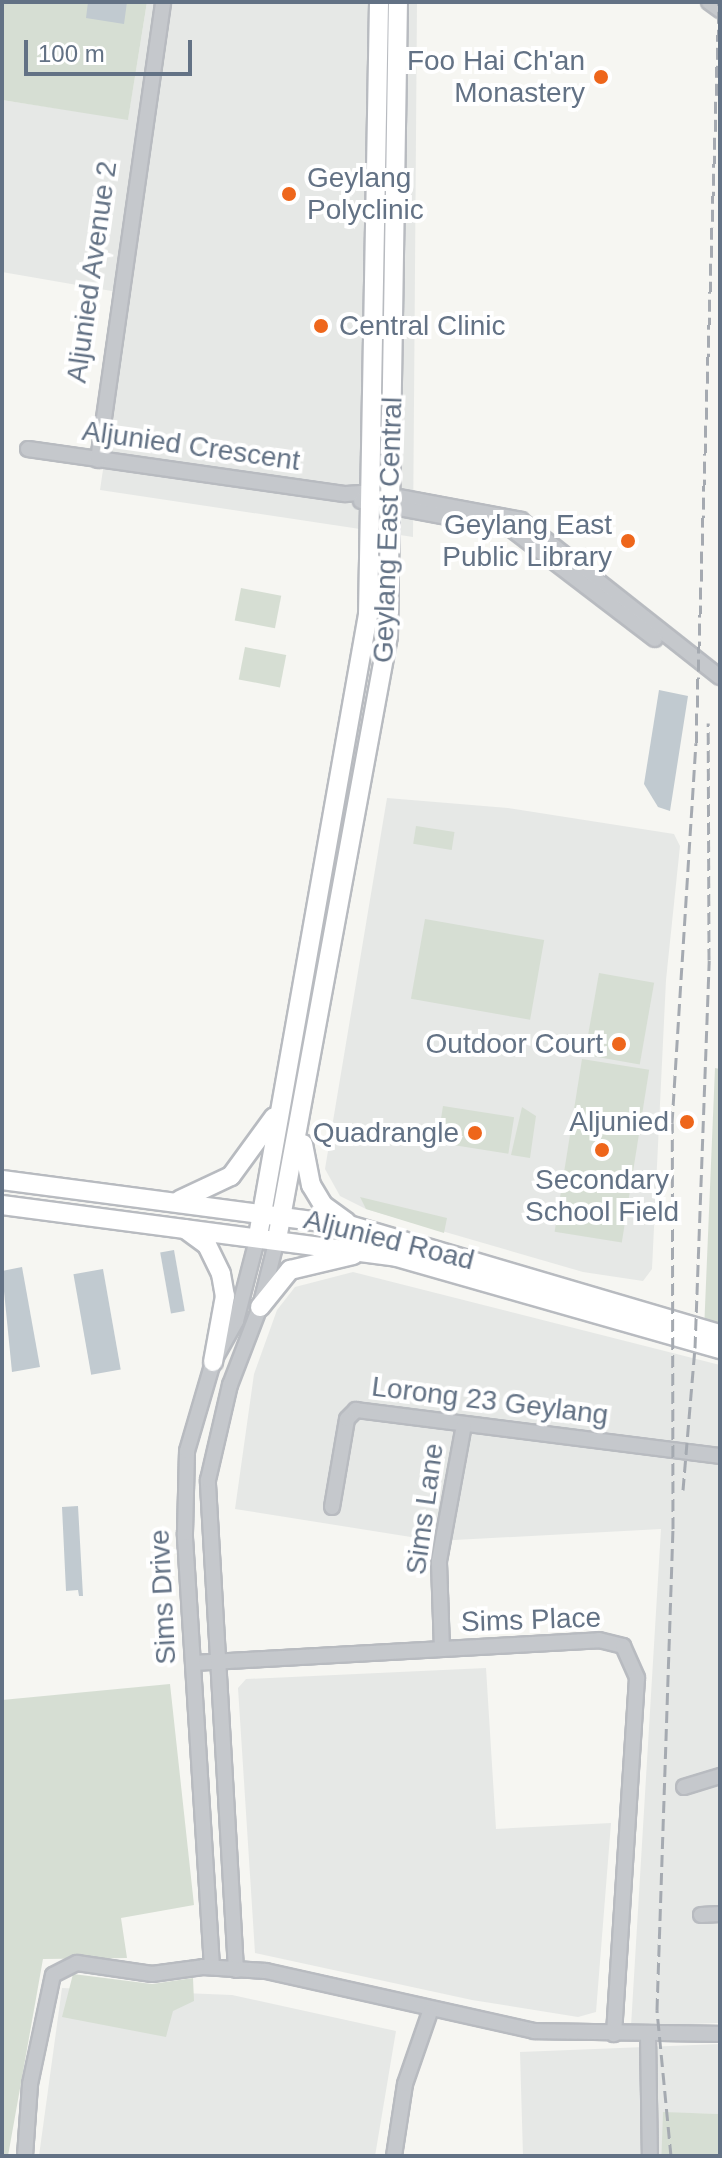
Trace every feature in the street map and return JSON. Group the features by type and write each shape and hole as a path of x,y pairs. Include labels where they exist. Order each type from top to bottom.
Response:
{"main road":[{"name":"Geylang East Central","path":"268,1238 262,1213 362,669 372,499 379,2"},
{"name":"Geylang East Central","path":"268,1238 282,1215 302,1123 384,673 392,503 398,2"},
{"path":"177,1201 247,1161 285,1097"},
{"path":"302,1123 311,1185 323,1205 352,1226"},
{"name":"Aljunied Road","path":"2,1180 352,1226 720,1334"},
{"name":"Aljunied Road","path":"2,1205 367,1252 720,1349"},
{"path":"181,1226 207,1245 221,1274 225,1296 213,1362"},
{"path":"260,1307 290,1270 367,1252"}],"street":[{"name":"Aljunied Avenue 2","path":"94,460 163,2"},
{"path":"709,2 720,10"},
{"name":"Aljunied Crescent","path":"28,449 392,503"},
{"path":"392,503 521,520 720,677"},
{"path":"392,503 511,529 720,688"},
{"name":"Sims Drive","path":"236,1970 208,1480 230,1385 260,1307 268,1238"},
{"name":"Sims Drive","path":"208,1967 193,1663 187,1451 213,1362 236,1321 268,1238"},
{"name":"Lorong 23 Geylang","path":"332,1507 350,1413 720,1456"},
{"name":"Sims Lane","path":"442,1649 439,1561 464,1425"},
{"name":"Sims Place","path":"193,1663 599,1640 629,1654 637,1678 614,2034"},
{"path":"684,1787 720,1776"},
{"path":"701,1915 720,1914"},
{"path":"25,2151 30,2084 59,1968 77,1963 152,1974 208,1967 236,1970 424,2011 534,2031 720,2034"},
{"path":"394,2156 405,2084 424,2011"},
{"path":"648,2035 650,2156"}],"shaded area":[{"path":"2,2 147,2 128,120 2,100"},
{"path":"88,2 127,2 124,24 86,18"},
{"path":"147,2 417,2 413,537 100,490 129,294 2,272 2,100 128,119"},
{"path":"241,588 281,596 275,628 235,620"},
{"path":"245,647 286,655 280,687 239,679"},
{"path":"659,690 688,696 670,811 658,807 644,784"},
{"path":"387,798 508,808 674,834 680,846 666,980 652,1269 643,1281 583,1272 366,1209 340,1196 325,1169"},
{"path":"416,826 455,832 452,850 413,844"},
{"path":"425,919 544,940 530,1020 411,999"},
{"path":"599,973 654,983 640,1064 585,1055"},
{"name":"Secondary School Field","path":"582,1059 649,1070 622,1242 555,1232"},
{"path":"715,1068 720,1069 720,1334 704,1331"},
{"name":"Quadrangle","path":"443,1106 514,1117 508,1154 437,1143"},
{"path":"522,1107 536,1116 530,1158 511,1155"},
{"path":"360,1197 447,1218 444,1233 366,1209"},
{"path":"174,1250 185,1311 171,1313 160,1252"},
{"path":"22,1267 40,1367 12,1372 2,1271"},
{"path":"103,1269 121,1369 91,1375 73,1274"},
{"path":"353,1272 720,1365 720,2023 631,2026 661,1529 436,1541 235,1509 254,1374 277,1310 295,1287"},
{"path":"78,1506 83,1596 79,1596 78,1590 66,1591 62,1507"},
{"path":"486,1668 496,1829 611,1823 596,2012 578,2017 472,2000 255,1953 238,1688 246,1679"},
{"path":"170,1684 194,1905 121,1918 127,1958 43,1959 8,2156 2,2156 2,1700"},
{"path":"73,1974 152,1984 193,1978 194,2001 173,2011 166,2037 62,2017"},
{"path":"62,1988 232,1995 396,2031 375,2156 39,2156"},
{"path":"720,2044 720,2114 676,2113 675,2156 523,2156 520,2052"},
{"path":"663,2112 720,2114 718,2156 661,2156"}],"railway":[{"path":"671,2156 657,2010 673,1529 672,1123 696,743 719,2"},
{"path":"683,1490 695,1348 709,960 708,723"}],"place":[{"name":"Foo Hai Ch'an Monastery","path":"601,77"},
{"name":"Geylang Polyclinic","path":"289,194"},
{"name":"Central Clinic","path":"321,326"},
{"name":"Geylang East Public Library","path":"628,541"},
{"name":"Outdoor Court","path":"619,1044"},
{"name":"Aljunied","path":"687,1122"},
{"name":"Quadrangle","path":"475,1133"},
{"name":"Secondary School Field","path":"602,1150"}]}
